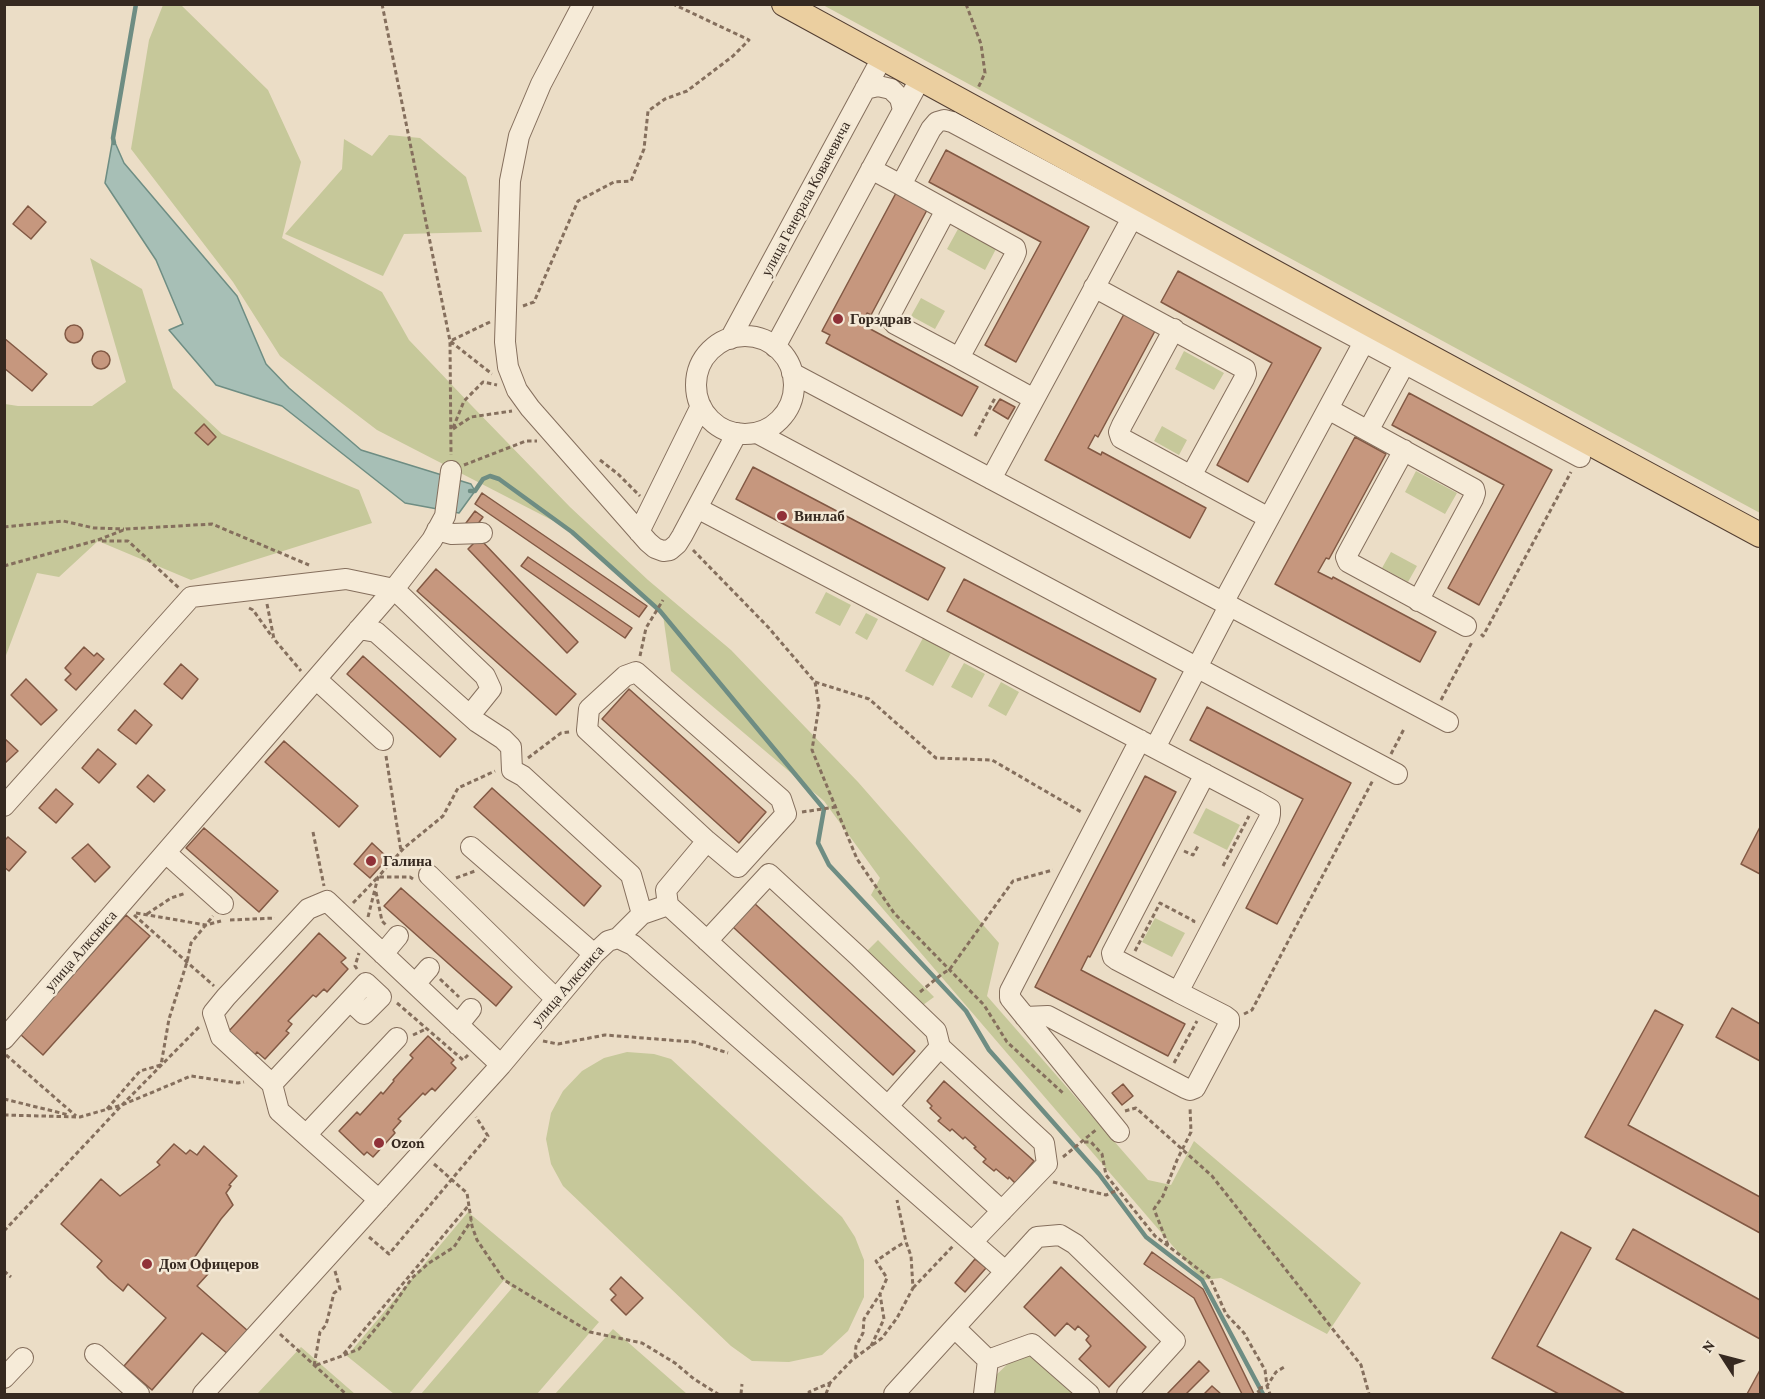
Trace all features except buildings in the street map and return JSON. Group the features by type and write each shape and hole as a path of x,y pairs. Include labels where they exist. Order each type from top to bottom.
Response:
{"main road":[{"path":"784,4 1761,535"}],"street":[{"path":"583,4 541,84 519,136 510,181 505,342 508,367 517,390 530,408 639,532 655,548 663,551 670,550 677,544 736,433"},
{"name":"улица Генерала Ковачевича","path":"702,406 696,387 702,362 710,352 730,339 882,58"},
{"path":"775,347 920,79"},
{"path":"865,89 878,86 891,89 900,98 903,110"},
{"path":"901,186 931,129 937,122 944,120 952,122 1580,457"},
{"path":"871,169 1011,245 1016,252 959,358"},
{"path":"946,210 889,317 895,324 1034,399"},
{"path":"991,479 1132,218"},
{"path":"1095,287 1245,369 1246,374 1191,476"},
{"path":"1174,329 1119,432 1121,438 1269,518"},
{"path":"702,406 711,421 722,428 746,434 757,433 771,427 788,409 793,397 794,384 787,360 775,347 757,338 730,339"},
{"path":"1114,1126 1010,998 1010,991 1098,821 1197,667 1269,518 1364,342"},
{"path":"1368,431 1405,363"},
{"path":"792,373 1440,718"},
{"path":"639,532 702,406"},
{"path":"1328,409 1474,489 1475,493 1418,601"},
{"path":"757,433 1387,768"},
{"path":"1404,450 1346,557 1352,565 1466,626"},
{"path":"451,471 441,523 452,534 482,533"},
{"path":"697,508 1270,809 1269,819 1178,992"},
{"name":"улица Алксниса","path":"4,1040 394,589 432,540 441,523"},
{"path":"5,806 191,597 346,579 394,589 485,676 491,689 470,716"},
{"path":"359,629 376,632 470,716 511,747 512,770 523,776 631,875 642,914"},
{"path":"636,672 780,799 786,813 738,867 587,730 589,709 625,676 636,672"},
{"path":"314,681 383,740"},
{"path":"1025,1017 1048,1016 1190,1090 1200,1082 1228,1028 1229,1019 1127,965 1113,957 1112,953 1205,774"},
{"path":"707,841 666,890 668,905 1002,1211"},
{"path":"471,847 594,954"},
{"path":"166,853 223,904"},
{"path":"707,941 769,874 936,1031 940,1047 1044,1143 1047,1164 1002,1211 966,1240"},
{"path":"429,875 555,999"},
{"path":"379,1200 279,1111 268,1081 220,1037 213,1013 226,997 308,909 327,901 501,1065"},
{"name":"улица Алксниса","path":"203,1395 501,1065 594,954 608,941 618,938 642,914 668,905"},
{"path":"383,954 398,936"},
{"path":"618,938 633,945 966,1240 1005,1271"},
{"path":"415,984 429,968"},
{"path":"268,1081 350,1000 365,978"},
{"path":"458,1025 471,1009"},
{"path":"306,1135 397,1038"},
{"path":"888,1106 940,1047"},
{"path":"894,1395 1037,1237 1060,1235 1075,1244 1175,1341 1127,1395"},
{"path":"955,1328 988,1360"},
{"path":"988,1360 1032,1344 1089,1395"},
{"path":"95,1354 139,1395"},
{"path":"4,1378 23,1358"},
{"path":"984,1395 988,1360"}],"path":[{"path":"382,4 450,341 451,471"},
{"path":"450,341 534,302 578,201 614,182 631,181 644,149 648,111 665,99 687,91 734,56 749,40 673,4"},
{"path":"966,4 981,44 986,73 968,105"},
{"path":"450,341 500,383 483,382 464,401 452,430"},
{"path":"975,436 1003,382"},
{"path":"452,430 471,417 530,408"},
{"path":"1440,718 1477,633 1483,636 1580,457"},
{"path":"4,527 63,521 94,528 126,529 212,524 312,567"},
{"path":"4,566 98,540 126,529"},
{"path":"98,540 128,541 182,590 200,596"},
{"path":"693,550 768,627 814,682 819,706 812,750 857,859 894,913 984,1005 1007,1042 1065,1095"},
{"path":"264,588 274,639"},
{"path":"636,672 646,628 663,600"},
{"path":"246,607 253,610 274,639 314,681"},
{"path":"814,682 869,699 936,758 992,760 1098,821"},
{"path":"1229,1019 1252,1010 1387,768 1404,729"},
{"path":"341,915 401,851 443,816 458,788 498,770 512,770 561,734 587,730"},
{"path":"383,740 401,851"},
{"path":"1221,869 1256,801"},
{"path":"786,813 836,807"},
{"path":"313,832 327,901"},
{"path":"933,981 950,969 1013,881 1076,864"},
{"path":"355,966 378,877"},
{"path":"146,915 171,898 205,887"},
{"path":"375,889 382,921 398,936"},
{"path":"1127,965 1160,903 1194,921 1189,930"},
{"path":"121,904 226,997"},
{"path":"161,1065 169,1019 191,943 223,904"},
{"path":"355,966 365,978"},
{"path":"355,966 365,978"},
{"path":"429,968 471,1009"},
{"path":"391,997 463,1060 479,1044"},
{"path":"1166,1078 1204,1006"},
{"path":"4,1231 122,1105 213,1013"},
{"path":"524,1037 558,1044 605,1035 694,1042 728,1053"},
{"path":"4,1054 76,1117"},
{"path":"105,1110 140,1071 161,1065"},
{"path":"4,1115 76,1117 122,1105 191,1076 238,1083 268,1081"},
{"path":"1169,1247 1154,1209 1163,1196 1191,1132 1190,1090"},
{"path":"4,1099 76,1117"},
{"path":"1065,1156 1082,1142 1114,1126 1118,1113 1136,1108 1212,1176 1361,1365 1369,1395"},
{"path":"356,1226 389,1254 488,1136"},
{"path":"1082,1142 1091,1142 1102,1154 1106,1175 1155,1236 1210,1278 1226,1314 1244,1333 1265,1370 1264,1387 1270,1395"},
{"path":"421,1153 467,1193 471,1221 477,1240 504,1280 590,1332 642,1344 675,1363 718,1395"},
{"path":"1034,1178 1106,1195 1118,1190"},
{"path":"896,1198 911,1256 913,1288"},
{"path":"342,1356 469,1205"},
{"path":"314,1366 359,1349 412,1278 429,1263 454,1247 471,1221"},
{"path":"808,1394 830,1383 855,1357 882,1338 897,1318 913,1288 966,1240"},
{"path":"855,1357 856,1346 863,1333 864,1319 887,1278 876,1261 906,1242"},
{"path":"314,1366 320,1332 326,1325 334,1293 340,1289 331,1253"},
{"path":"4,1271 10,1277"},
{"path":"870,1347 884,1318 880,1294"},
{"path":"268,1323 346,1395"},
{"path":"1260,1395 1257,1389 1264,1387 1276,1372 1286,1366"},
{"path":"1265,1370 1276,1372"},
{"path":"826,1395 830,1383"},
{"path":"741,1395 742,1384"}],"green space":[{"path":"163,5 181,5 268,90 301,162 282,238 382,292 409,340 570,507 648,580 731,650 858,782 999,943 987,996 1148,1180 1171,1185 1194,1141 1361,1283 1327,1334 1221,1278 1202,1280 871,895 880,878 824,801 671,671 663,615 573,531 377,430 280,356 233,282 131,149 149,40"},
{"path":"823,5 1760,5 1760,513"},
{"path":"389,135 420,138 466,177 482,232 404,234 383,276 285,234 342,169 344,139 372,156"},
{"path":"958,229 996,249 985,270 947,249"},
{"path":"90,258 142,289 173,388 222,434 359,490 372,523 191,580 98,541 59,577 37,573 5,658 5,404 92,406 126,382"},
{"path":"921,298 945,311 935,329 911,316"},
{"path":"1184,351 1224,373 1214,390 1175,369"},
{"path":"1162,426 1187,440 1179,455 1154,441"},
{"path":"1416,471 1457,493 1445,514 1405,492"},
{"path":"1391,552 1417,566 1408,582 1382,568"},
{"path":"826,592 851,605 840,626 815,613"},
{"path":"866,613 878,619 867,640 855,633"},
{"path":"923,638 951,653 933,686 905,671"},
{"path":"964,663 985,674 972,698 951,687"},
{"path":"1001,682 1019,692 1006,716 988,706"},
{"path":"1206,808 1240,825 1227,850 1193,833"},
{"path":"1155,918 1185,933 1172,957 1142,942"},
{"path":"878,940 934,997 923,1005 866,952"},
{"path":"627,1052 654,1054 671,1059 842,1217 855,1237 864,1260 864,1297 848,1331 822,1355 789,1362 752,1361 731,1346 563,1186 551,1164 546,1139 551,1113 563,1091 582,1071 604,1058"},
{"path":"468,1212 599,1322 537,1394 421,1394 512,1288 504,1280 409,1394 394,1394 347,1356"},
{"path":"613,1329 630,1344 687,1394 555,1394"},
{"path":"301,1347 355,1394 257,1394"},
{"path":"1018,1354 1035,1354 1076,1394 990,1394 992,1379"}],"shaded area":[{"path":"113,138 124,163 237,296 266,364 289,388 361,450 471,484 475,491 459,513 405,503 282,406 216,385 169,330 183,324 156,260 105,183"}],"waterway":[{"path":"114,143 136,4"},
{"path":"470,491 475,491 483,479 490,476 499,479 572,532 660,611 824,809 818,843 829,865 966,1011 989,1050 1099,1174 1146,1237 1202,1280 1263,1394"}],"place":[{"name":"Горздрав","path":"838,319"},
{"name":"Винлаб","path":"782,516"},
{"name":"Галина","path":"371,861"},
{"name":"Ozon","path":"379,1143"},
{"name":"Дом Офицеров","path":"147,1264"}]}
